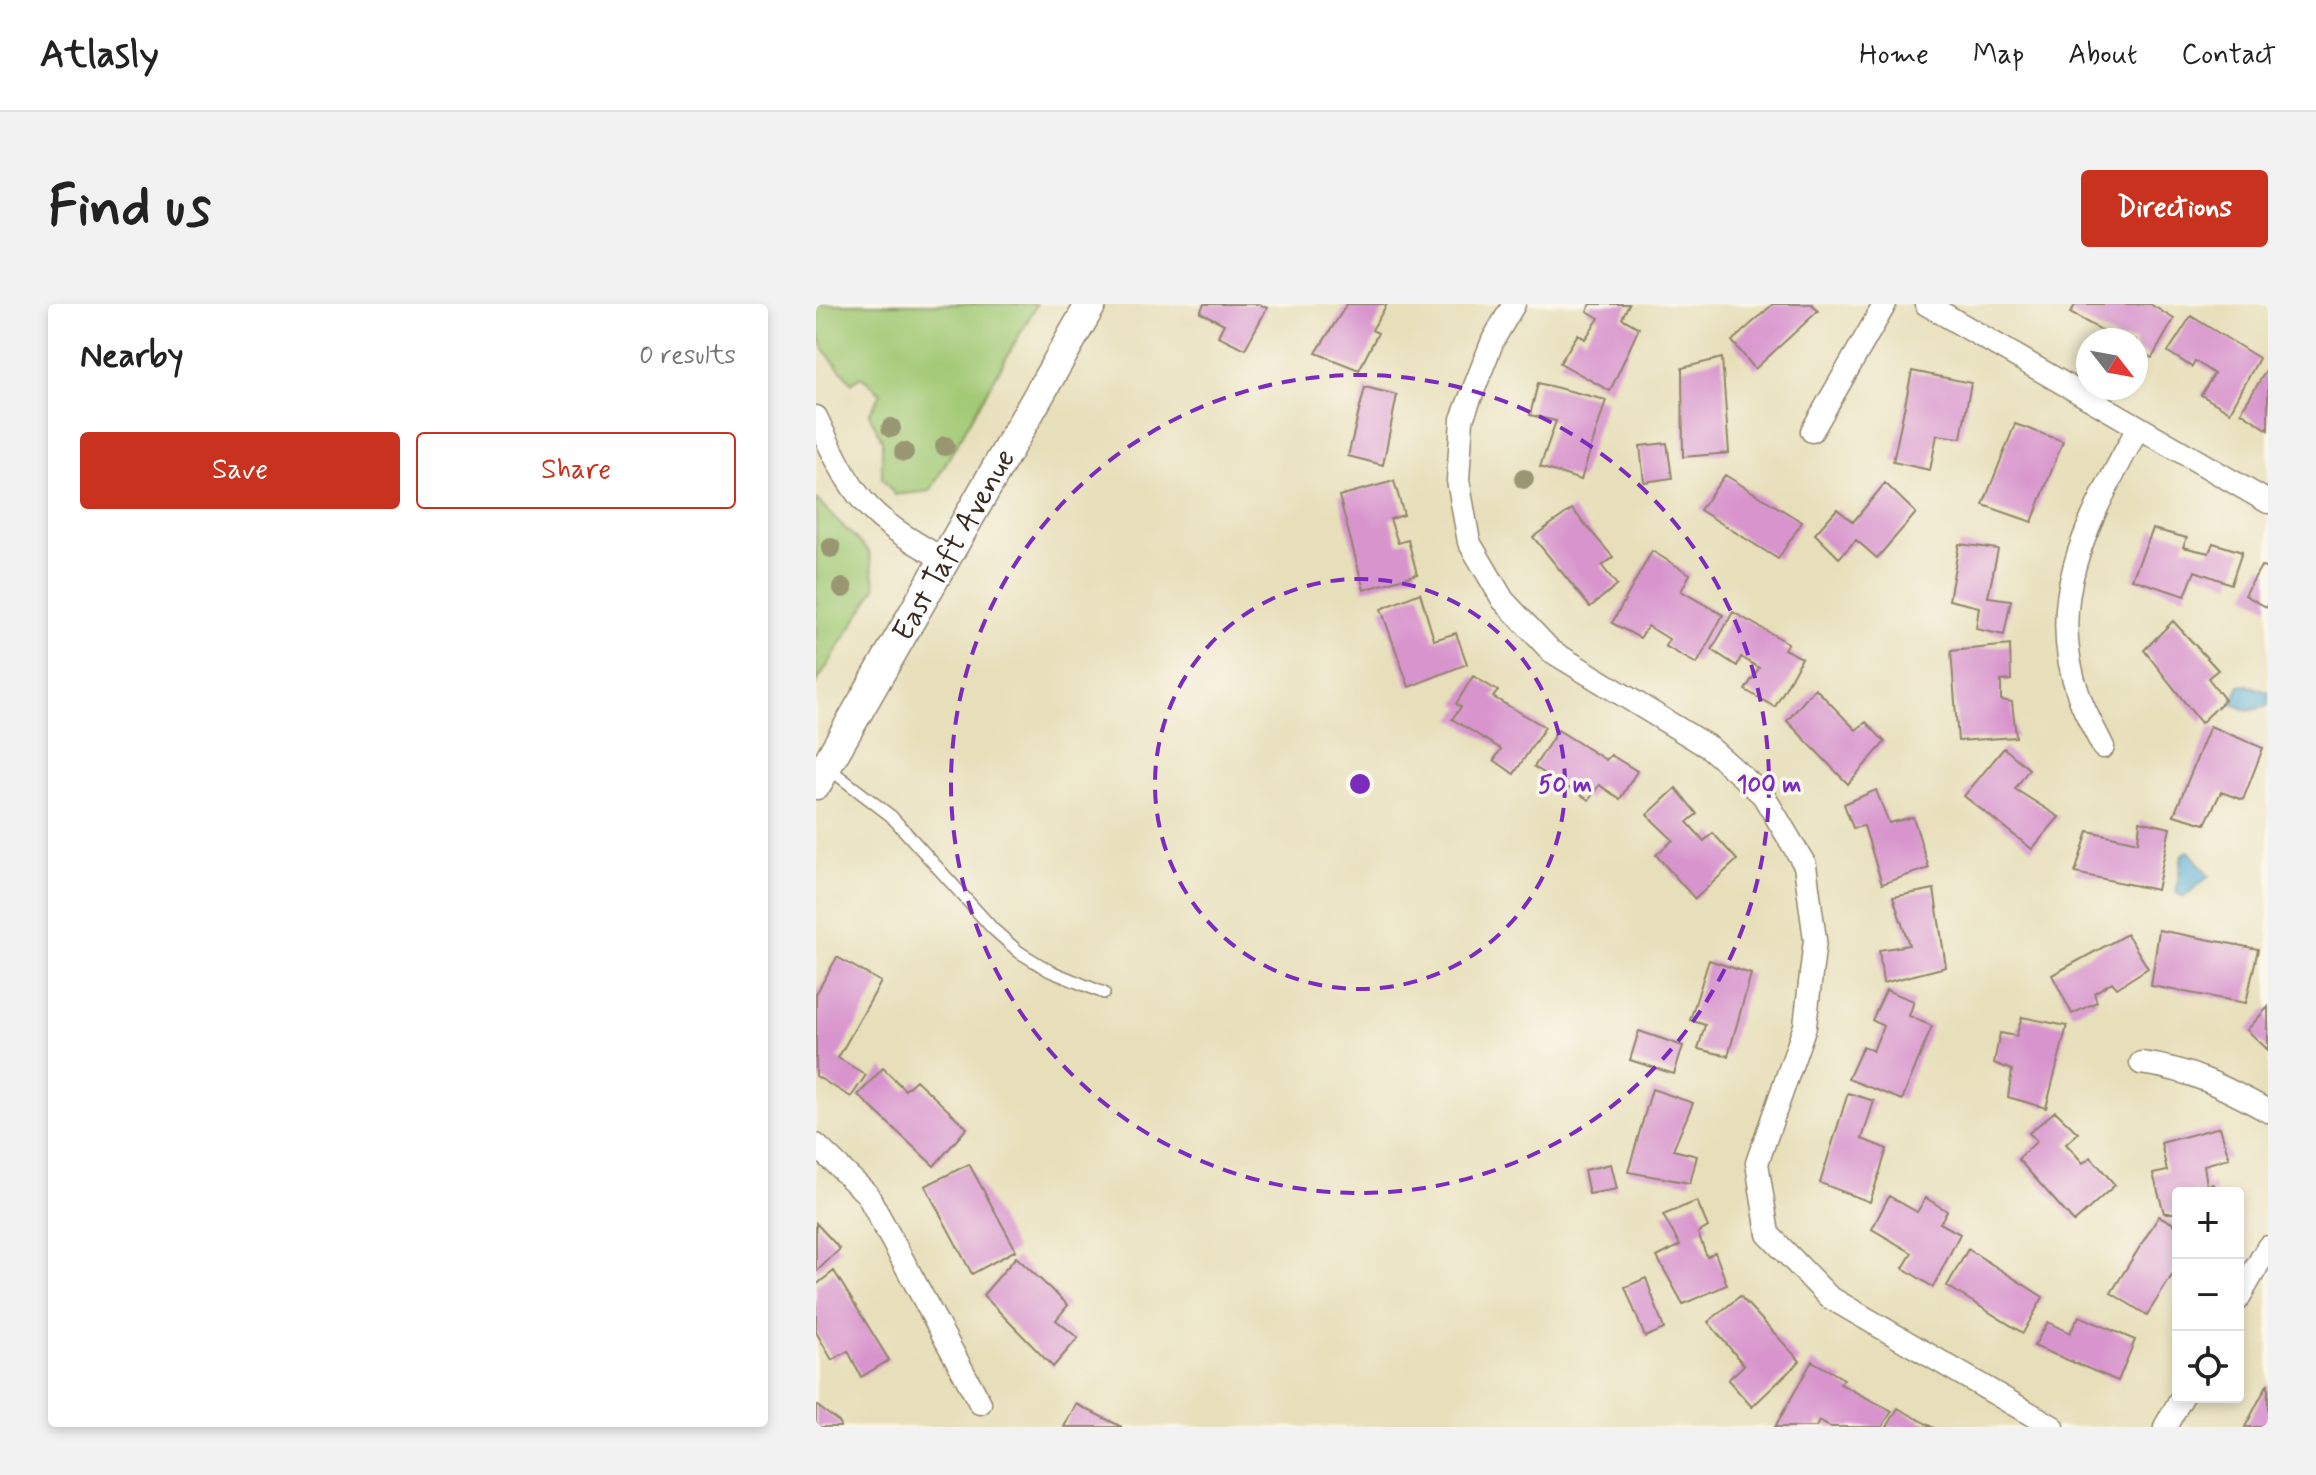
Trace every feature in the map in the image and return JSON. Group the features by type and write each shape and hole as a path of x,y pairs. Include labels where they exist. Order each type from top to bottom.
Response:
{"main road":[{"name":"East Taft Avenue","path":"821,775 1091,304"}],"street":[{"path":"1514,304 1493,340 1462,419 1458,480 1469,542 1503,600 1551,651 1710,748 1763,795 1805,865 1815,940 1805,1026 1757,1163 1768,1234 1829,1297 2053,1427"},
{"path":"1812,431 1885,304"},
{"path":"1926,304 2268,502"},
{"path":"816,417 849,484 871,513 945,560"},
{"path":"2103,747 2079,696 2071,665 2067,604 2070,577 2087,525 2138,428"},
{"path":"2141,1063 2177,1068 2214,1081 2268,1111"},
{"path":"816,1145 867,1194 980,1403"},
{"path":"2244,1289 2268,1247"},
{"path":"2165,1427 2179,1403"}],"lane":[{"path":"821,775 891,816 993,929 1019,952 1050,971 1104,993"}],"green space":[{"path":"816,304 1037,304 930,491 895,495 882,479 882,440 869,414 881,393 860,376 852,383 829,356 820,340"},
{"path":"816,499 869,552 876,587 816,684"}],"water":[{"path":"2247,685 2268,692 2268,706 2248,711 2232,703 2240,686"},
{"path":"2189,851 2209,876 2184,897 2176,893 2182,854"}],"building":[{"path":"1204,304 1259,304 1267,308 1245,349 1218,336 1224,324 1200,312"},
{"path":"1347,304 1387,304 1372,330 1378,333 1359,370 1316,353"},
{"path":"1591,304 1629,304 1622,318 1639,328 1610,391 1560,363 1578,334 1585,339 1599,318 1587,311"},
{"path":"1773,304 1812,304 1818,311 1755,369 1732,341"},
{"path":"2076,304 2150,304 2174,319 2152,358 2148,356 2148,328 2097,328 2070,313"},
{"path":"2191,316 2259,358 2230,412 2201,395 2214,374 2195,361 2192,367 2168,352"},
{"path":"1722,358 1729,453 1683,457 1682,368"},
{"path":"2268,367 2268,430 2241,412"},
{"path":"1912,371 1971,383 1961,438 1937,435 1930,470 1893,462"},
{"path":"1538,383 1606,400 1581,480 1540,467 1556,421 1530,415"},
{"path":"1365,387 1397,395 1383,465 1348,456"},
{"path":"2015,424 2063,441 2032,522 1983,505"},
{"path":"1667,443 1672,478 1644,482 1640,446"},
{"path":"1725,475 1802,522 1778,559 1700,510"},
{"path":"1394,481 1404,515 1390,519 1398,543 1408,540 1417,574 1364,590 1339,496"},
{"path":"1885,483 1916,513 1877,558 1856,540 1839,558 1815,534 1837,509 1853,522"},
{"path":"1572,509 1613,557 1602,566 1617,585 1590,607 1533,537"},
{"path":"2153,529 2187,538 2183,547 2209,553 2213,543 2242,552 2231,584 2195,571 2185,596 2132,579"},
{"path":"1959,544 1998,549 1988,597 2011,600 2004,635 1976,629 1979,607 1949,600"},
{"path":"1652,551 1690,574 1681,591 1723,615 1697,664 1665,646 1669,639 1648,626 1640,638 1612,623"},
{"path":"2261,566 2268,570 2268,608 2245,595"},
{"path":"1420,593 1434,640 1456,633 1467,664 1409,687 1381,609"},
{"path":"1733,612 1788,643 1784,649 1802,658 1775,707 1745,690 1759,668 1741,657 1737,666 1712,650"},
{"path":"2173,621 2218,670 2208,678 2225,700 2201,723 2144,650"},
{"path":"2010,645 2011,680 2001,681 2001,700 2012,702 2016,737 1958,741 1951,651"},
{"path":"1473,676 1498,691 1493,697 1545,727 1514,774 1494,760 1501,749 1452,719 1461,707 1456,704"},
{"path":"1815,688 1856,730 1866,722 1885,742 1848,784 1787,721"},
{"path":"2210,726 2263,748 2243,800 2221,792 2205,824 2174,815"},
{"path":"1558,730 1606,760 1611,755 1637,771 1620,799 1599,785 1589,800 1534,767"},
{"path":"2004,748 2029,769 2015,789 2059,817 2032,849 1964,796"},
{"path":"1676,788 1697,814 1687,822 1704,841 1713,833 1737,860 1695,899 1656,855 1673,840 1647,815"},
{"path":"1876,790 1889,823 1913,817 1929,868 1882,884 1864,826 1853,828 1844,804"},
{"path":"2140,821 2170,828 2157,890 2075,873 2088,831 2138,842"},
{"path":"1934,889 1946,967 1883,983 1879,950 1909,945 1893,897"},
{"path":"2159,930 2258,949 2246,1003 2151,986"},
{"path":"2127,934 2148,968 2117,988 2112,982 2094,993 2097,1002 2072,1014 2052,975"},
{"path":"837,957 881,982 838,1058 866,1075 851,1097 816,1076 816,994"},
{"path":"1709,960 1751,974 1728,1056 1698,1049 1705,1025 1690,1020"},
{"path":"1886,990 1914,1001 1909,1016 1932,1026 1902,1100 1848,1079 1863,1046 1873,1051 1883,1026 1872,1020"},
{"path":"2268,1007 2268,1050 2247,1030"},
{"path":"2022,1017 2067,1026 2046,1108 2008,1097 2012,1070 1994,1063 2000,1033 2016,1036"},
{"path":"1639,1031 1683,1046 1674,1074 1630,1060"},
{"path":"883,1068 905,1090 916,1080 967,1128 934,1166 858,1095"},
{"path":"1652,1089 1693,1103 1673,1150 1697,1156 1690,1183 1628,1172"},
{"path":"1848,1093 1874,1101 1862,1139 1887,1149 1870,1202 1820,1183"},
{"path":"2055,1111 2078,1133 2066,1144 2083,1163 2091,1157 2115,1185 2074,1222 2018,1159 2037,1141 2029,1133"},
{"path":"2220,1127 2229,1158 2204,1165 2207,1185 2214,1184 2215,1187 2172,1187 2172,1213 2164,1213 2153,1174 2167,1171 2161,1143"},
{"path":"969,1164 1016,1250 972,1274 925,1186"},
{"path":"1611,1164 1617,1189 1589,1194 1584,1170"},
{"path":"1889,1196 1917,1212 1926,1198 1947,1211 1940,1223 1960,1234 1933,1287 1903,1268 1912,1253 1872,1229"},
{"path":"1697,1201 1708,1227 1698,1233 1707,1257 1715,1252 1727,1285 1683,1304 1657,1257 1680,1245 1663,1215"},
{"path":"2159,1216 2172,1223 2172,1275 2147,1315 2111,1293"},
{"path":"816,1223 840,1249 816,1272"},
{"path":"1968,1249 2043,1297 2023,1333 1947,1286"},
{"path":"1016,1257 1068,1305 1056,1320 1078,1338 1053,1367 983,1295"},
{"path":"834,1271 889,1360 861,1377 848,1351 832,1360 816,1332 816,1285"},
{"path":"1646,1278 1664,1329 1645,1337 1625,1287"},
{"path":"1740,1296 1800,1361 1752,1407 1728,1380 1744,1365 1708,1322"},
{"path":"2079,1316 2135,1340 2118,1381 2034,1346 2048,1322 2070,1333"},
{"path":"1812,1361 1844,1379 1840,1384 1892,1411 1882,1427 1830,1427 1819,1421 1816,1427 1775,1427"},
{"path":"2268,1383 2268,1427 2245,1427"},
{"path":"1076,1404 1122,1427 1064,1427"},
{"path":"816,1405 839,1422 840,1427 816,1427"},
{"path":"1898,1408 1932,1427 1887,1427"}]}
